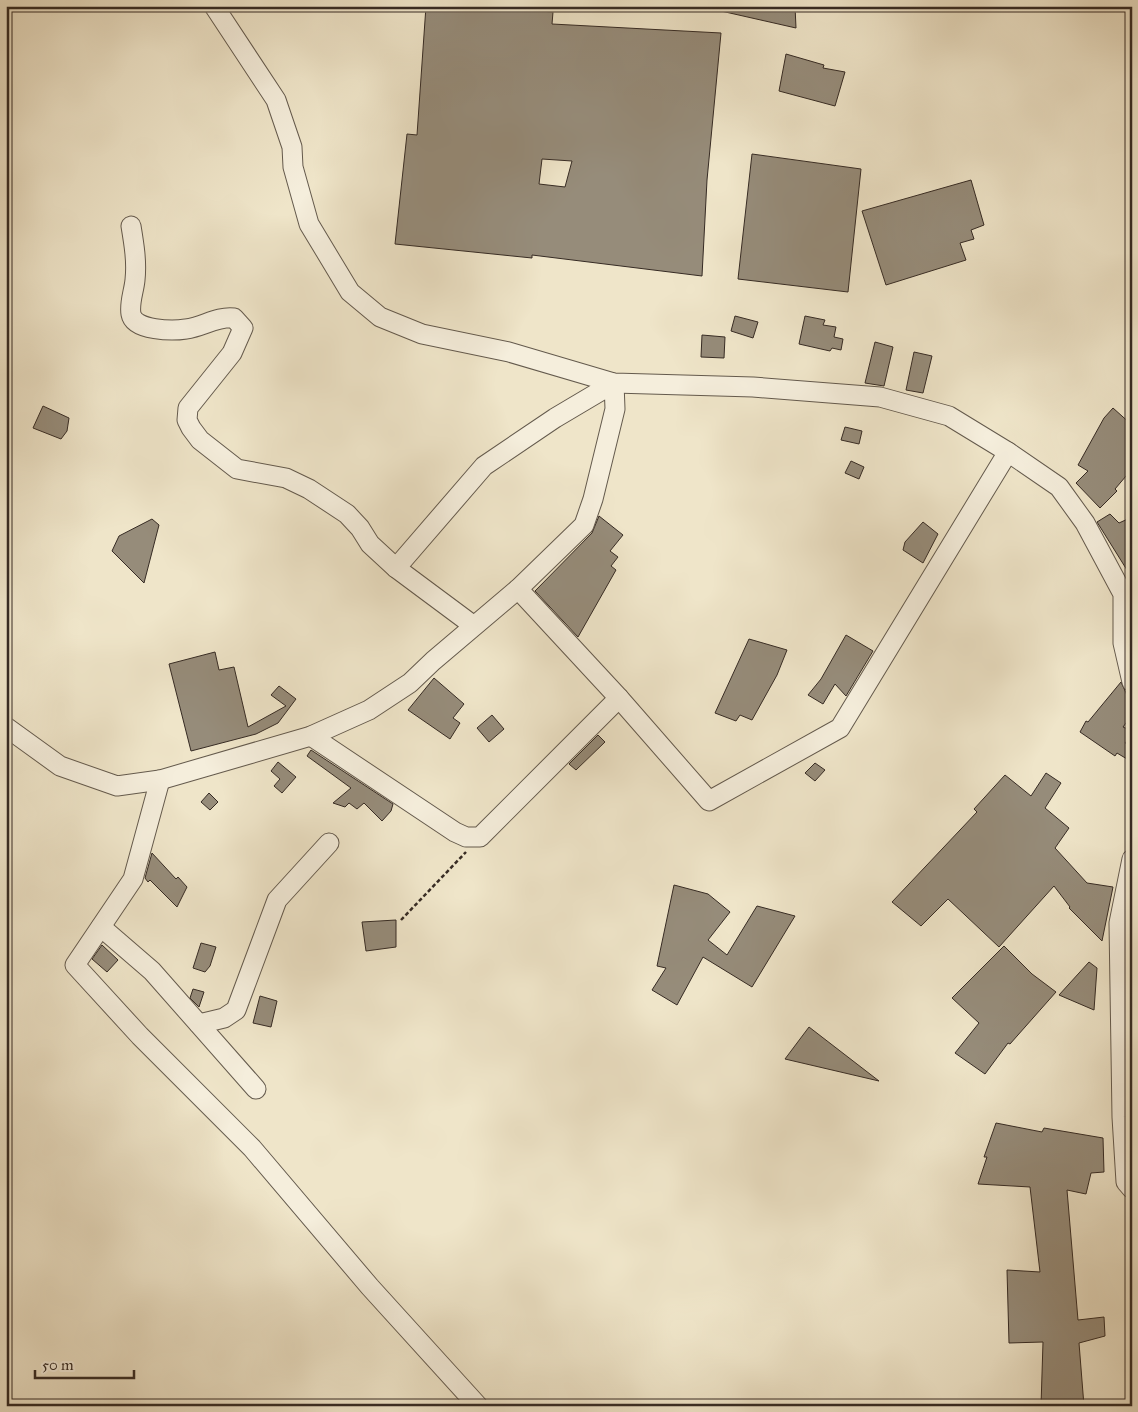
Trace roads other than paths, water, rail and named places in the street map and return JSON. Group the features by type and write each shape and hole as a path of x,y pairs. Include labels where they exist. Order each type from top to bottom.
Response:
{"street":[{"path":"214,6 276,100 292,148 293,167 309,224 350,292 380,317 422,334 509,352 614,383 753,387 880,397 949,416 1008,452 1059,487 1085,523 1123,594 1124,643 1132,682"},
{"path":"131,226 135,251 136,279 130,307 134,322 144,326 174,330 189,329 227,317 234,318 243,328 232,353 188,408 187,420 200,440 237,469 286,478 309,489 347,514 360,528 370,544 396,568 474,626"},
{"path":"396,568 484,466 555,418 614,383"},
{"path":"6,727 60,766 117,786 160,780 310,736 369,710 390,698 518,589 584,525 593,499 615,409 614,383"},
{"path":"518,589 619,698 709,801 840,728 1008,452"},
{"path":"310,736 455,832 466,837 480,836 619,698"},
{"path":"160,780 133,880 75,965 140,1036 252,1148 370,1287 478,1406"},
{"path":"220,1051 277,900 329,843"},
{"path":"1132,859 1119,923 1122,1117 1126,1182 1132,1189"},
{"path":"101,927 152,971 220,1051 256,1089"},
{"path":"199,1024 224,1018 236,1010"}]}
